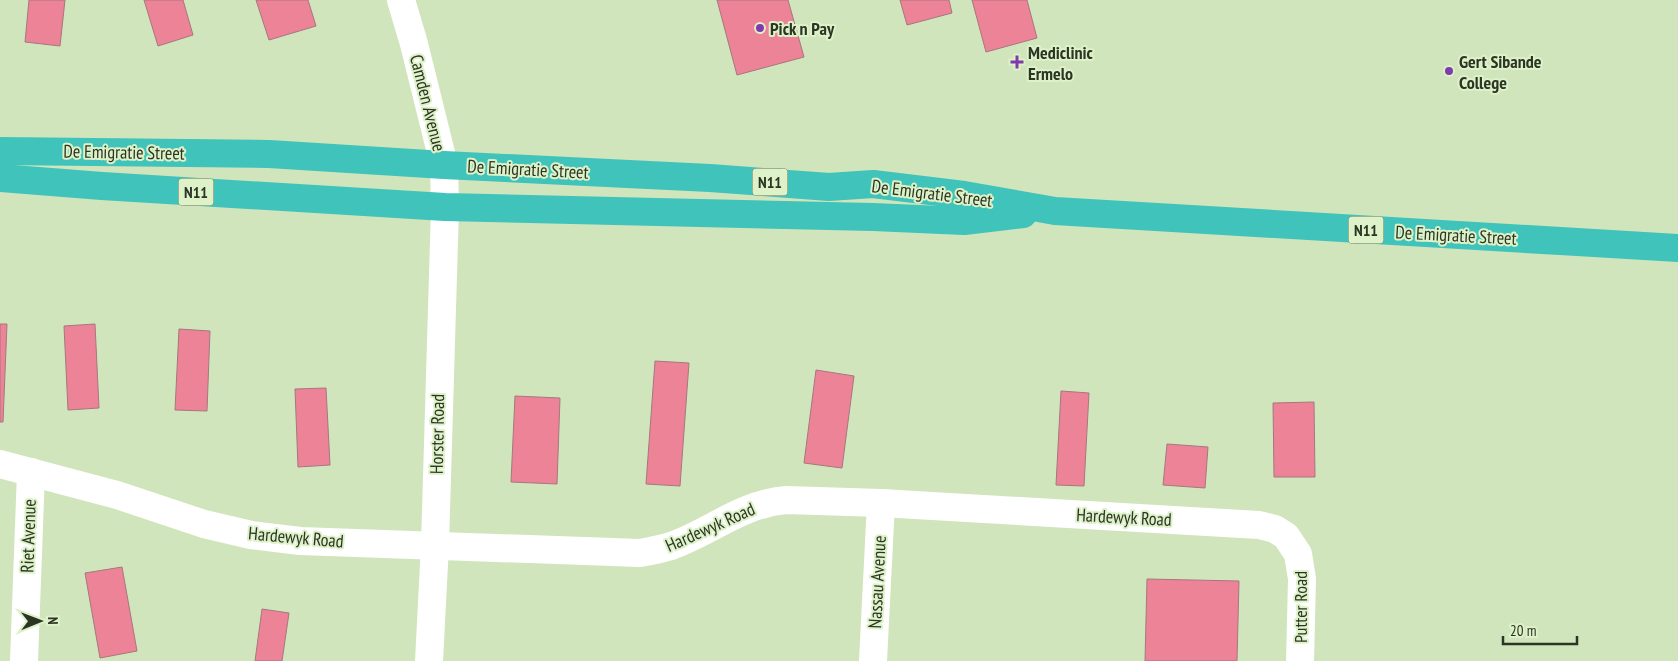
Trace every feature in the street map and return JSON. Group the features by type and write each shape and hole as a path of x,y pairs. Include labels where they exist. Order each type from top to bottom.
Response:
{"highway":[{"name":"De Emigratie Street","path":"0,151 269,154 710,178 828,187 873,184 964,195 1055,211 1678,248"},
{"name":"De Emigratie Street","path":"0,178 445,207 873,217 964,221 1055,211"}],"street":[{"name":"Camden Avenue","path":"401,0 444,165 445,207"},
{"name":"Horster Road","path":"429,661 435,545 445,207"},
{"name":"Hardewyk Road","path":"0,464 109,492 204,524 251,535 300,541 640,553 672,546 748,508 786,500 881,503 1259,525 1275,528 1286,536 1298,554"},
{"name":"Riet Avenue","path":"24,661 31,472"},
{"name":"Nassau Avenue","path":"873,661 881,503"},
{"name":"Putter Road","path":"1298,554 1302,579 1300,661"}],"building":[{"path":"29,0 65,0 60,46 25,42"},
{"path":"144,0 183,0 193,35 158,46"},
{"path":"256,0 308,0 316,26 269,40"},
{"name":"Pick n Pay","path":"717,0 788,0 804,57 737,75"},
{"path":"900,0 949,0 952,13 907,25"},
{"path":"972,0 1027,0 1037,38 986,52"},
{"path":"0,324 7,324 3,422 0,422"},
{"path":"95,324 99,408 68,410 64,326"},
{"path":"179,329 210,331 207,411 175,410"},
{"path":"655,361 689,363 680,486 646,484"},
{"path":"816,370 854,376 842,468 804,463"},
{"path":"326,388 330,465 298,467 295,389"},
{"path":"1061,391 1089,393 1084,486 1056,485"},
{"path":"515,396 560,398 557,484 511,482"},
{"path":"1314,402 1315,477 1274,477 1273,403"},
{"path":"1167,444 1208,447 1205,488 1163,485"},
{"path":"122,567 137,651 100,658 85,573"},
{"path":"1147,579 1239,581 1237,661 1145,661"},
{"path":"262,609 289,613 282,661 255,661"}],"place":[{"name":"Pick n Pay","path":"760,28"},
{"name":"Mediclinic Ermelo","path":"1017,62"},
{"name":"Gert Sibande College","path":"1449,71"}]}
